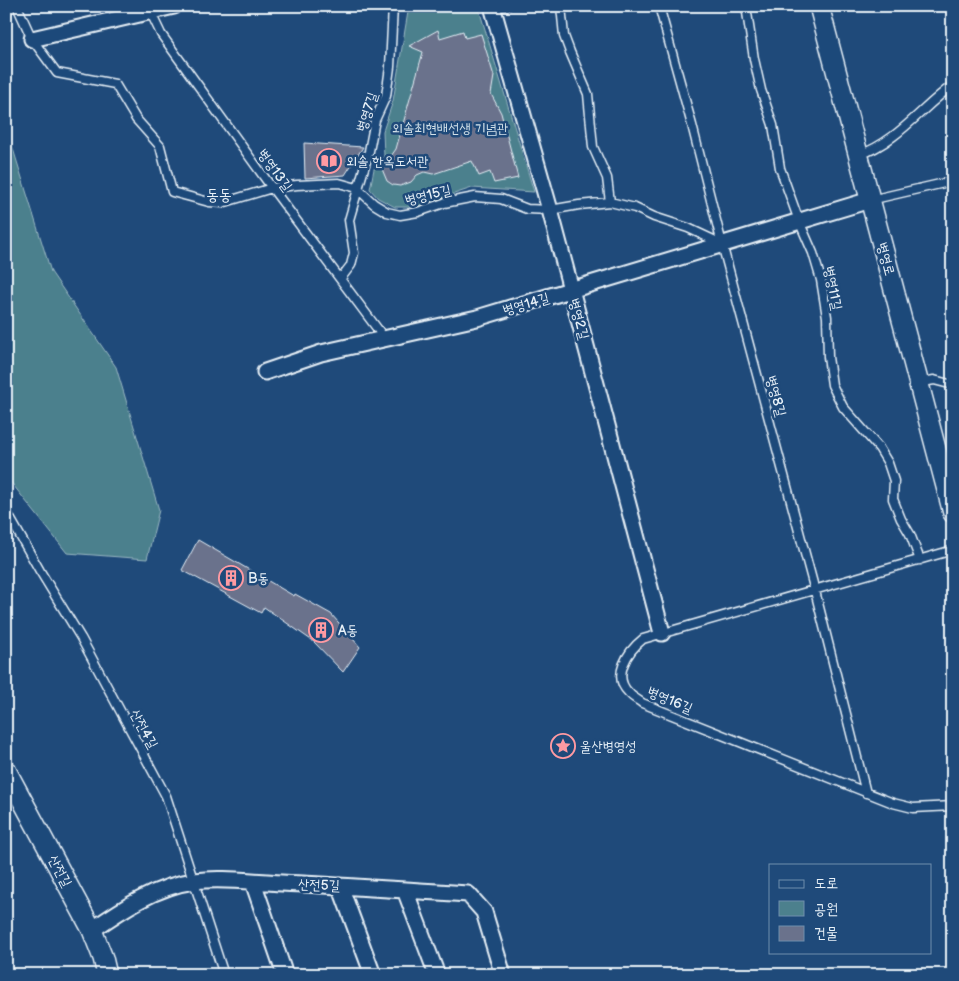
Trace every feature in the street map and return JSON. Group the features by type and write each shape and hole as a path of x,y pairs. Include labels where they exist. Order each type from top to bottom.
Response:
{"street":[{"path":"32,39 149,9 174,6"},
{"name":"병영로","path":"819,6 918,383 948,477 953,513"},
{"name":"병영2길","path":"497,7 662,632"},
{"name":"병영14길","path":"265,372 321,353 477,318 870,200"},
{"name":"산전길","path":"6,770 92,930 104,958 107,975"},
{"name":"산전5길","path":"92,930 116,912 141,899 194,881 340,886 468,894 484,912 502,975"},
{"path":"253,882 285,975"},
{"path":"340,886 373,975"},
{"path":"405,890 436,975"}],"lane":[{"path":"16,6 32,39 57,73 115,84 136,119 160,146 172,192 209,202 222,202 272,188 298,185 340,183 357,188"},
{"name":"병영7길","path":"340,278 351,265 354,253 349,220 375,120 386,96 390,67 393,6"},
{"path":"561,6 564,36 588,94 593,147 607,178 610,202"},
{"name":"병영8길","path":"659,6 815,591 866,793"},
{"name":"병영11길","path":"746,6 754,59 772,125 780,168 813,253 821,280 827,316 828,357 832,385 842,407 879,448 888,463 894,481 893,499 920,560"},
{"name":"병영13길","path":"149,9 161,34 272,188 385,339"},
{"path":"858,155 874,150 891,139 953,85"},
{"path":"870,200 953,181"},
{"name":"병영15길","path":"357,188 374,204 387,212 400,215 418,212 444,203 475,196 501,199 527,209 550,210 610,202 634,208 688,228 722,244"},
{"path":"918,383 934,380 953,385"},
{"name":"산전4길","path":"6,511 81,638 166,796 224,975"},
{"name":"병영16길","path":"953,550 815,591 644,638 634,646 626,658 621,673 623,684 628,693 642,703 866,793 913,808 953,806"}],"green space":[{"name":"외솔최현배선생 기념관","path":"409,6 478,6 534,192 472,188 415,207 395,207 378,198 370,189 374,169 384,156 383,131 393,101"},
{"path":"6,126 51,272 116,367 159,510 147,559 67,553 6,476"}],"building":[{"path":"438,30 440,38 463,31 465,38 481,34 494,76 491,94 501,113 518,178 494,183 490,172 479,176 472,161 433,174 424,172 417,175 411,182 400,186 393,185 387,181 382,169 396,149 423,52 409,46"},
{"name":"외솔 한옥도서관","path":"304,143 363,147 345,175 305,178"},
{"path":"198,540 294,596 295,594 331,614 360,647 343,672 314,642 264,607 261,613 182,570"}],"place":[{"name":"외솔 한옥도서관","path":"329,161"},
{"name":"B동","path":"231,578"},
{"name":"A동","path":"321,630"},
{"name":"울산병영성","path":"563,746"}],"district":[{"name":"동동","path":"219,195"}]}
